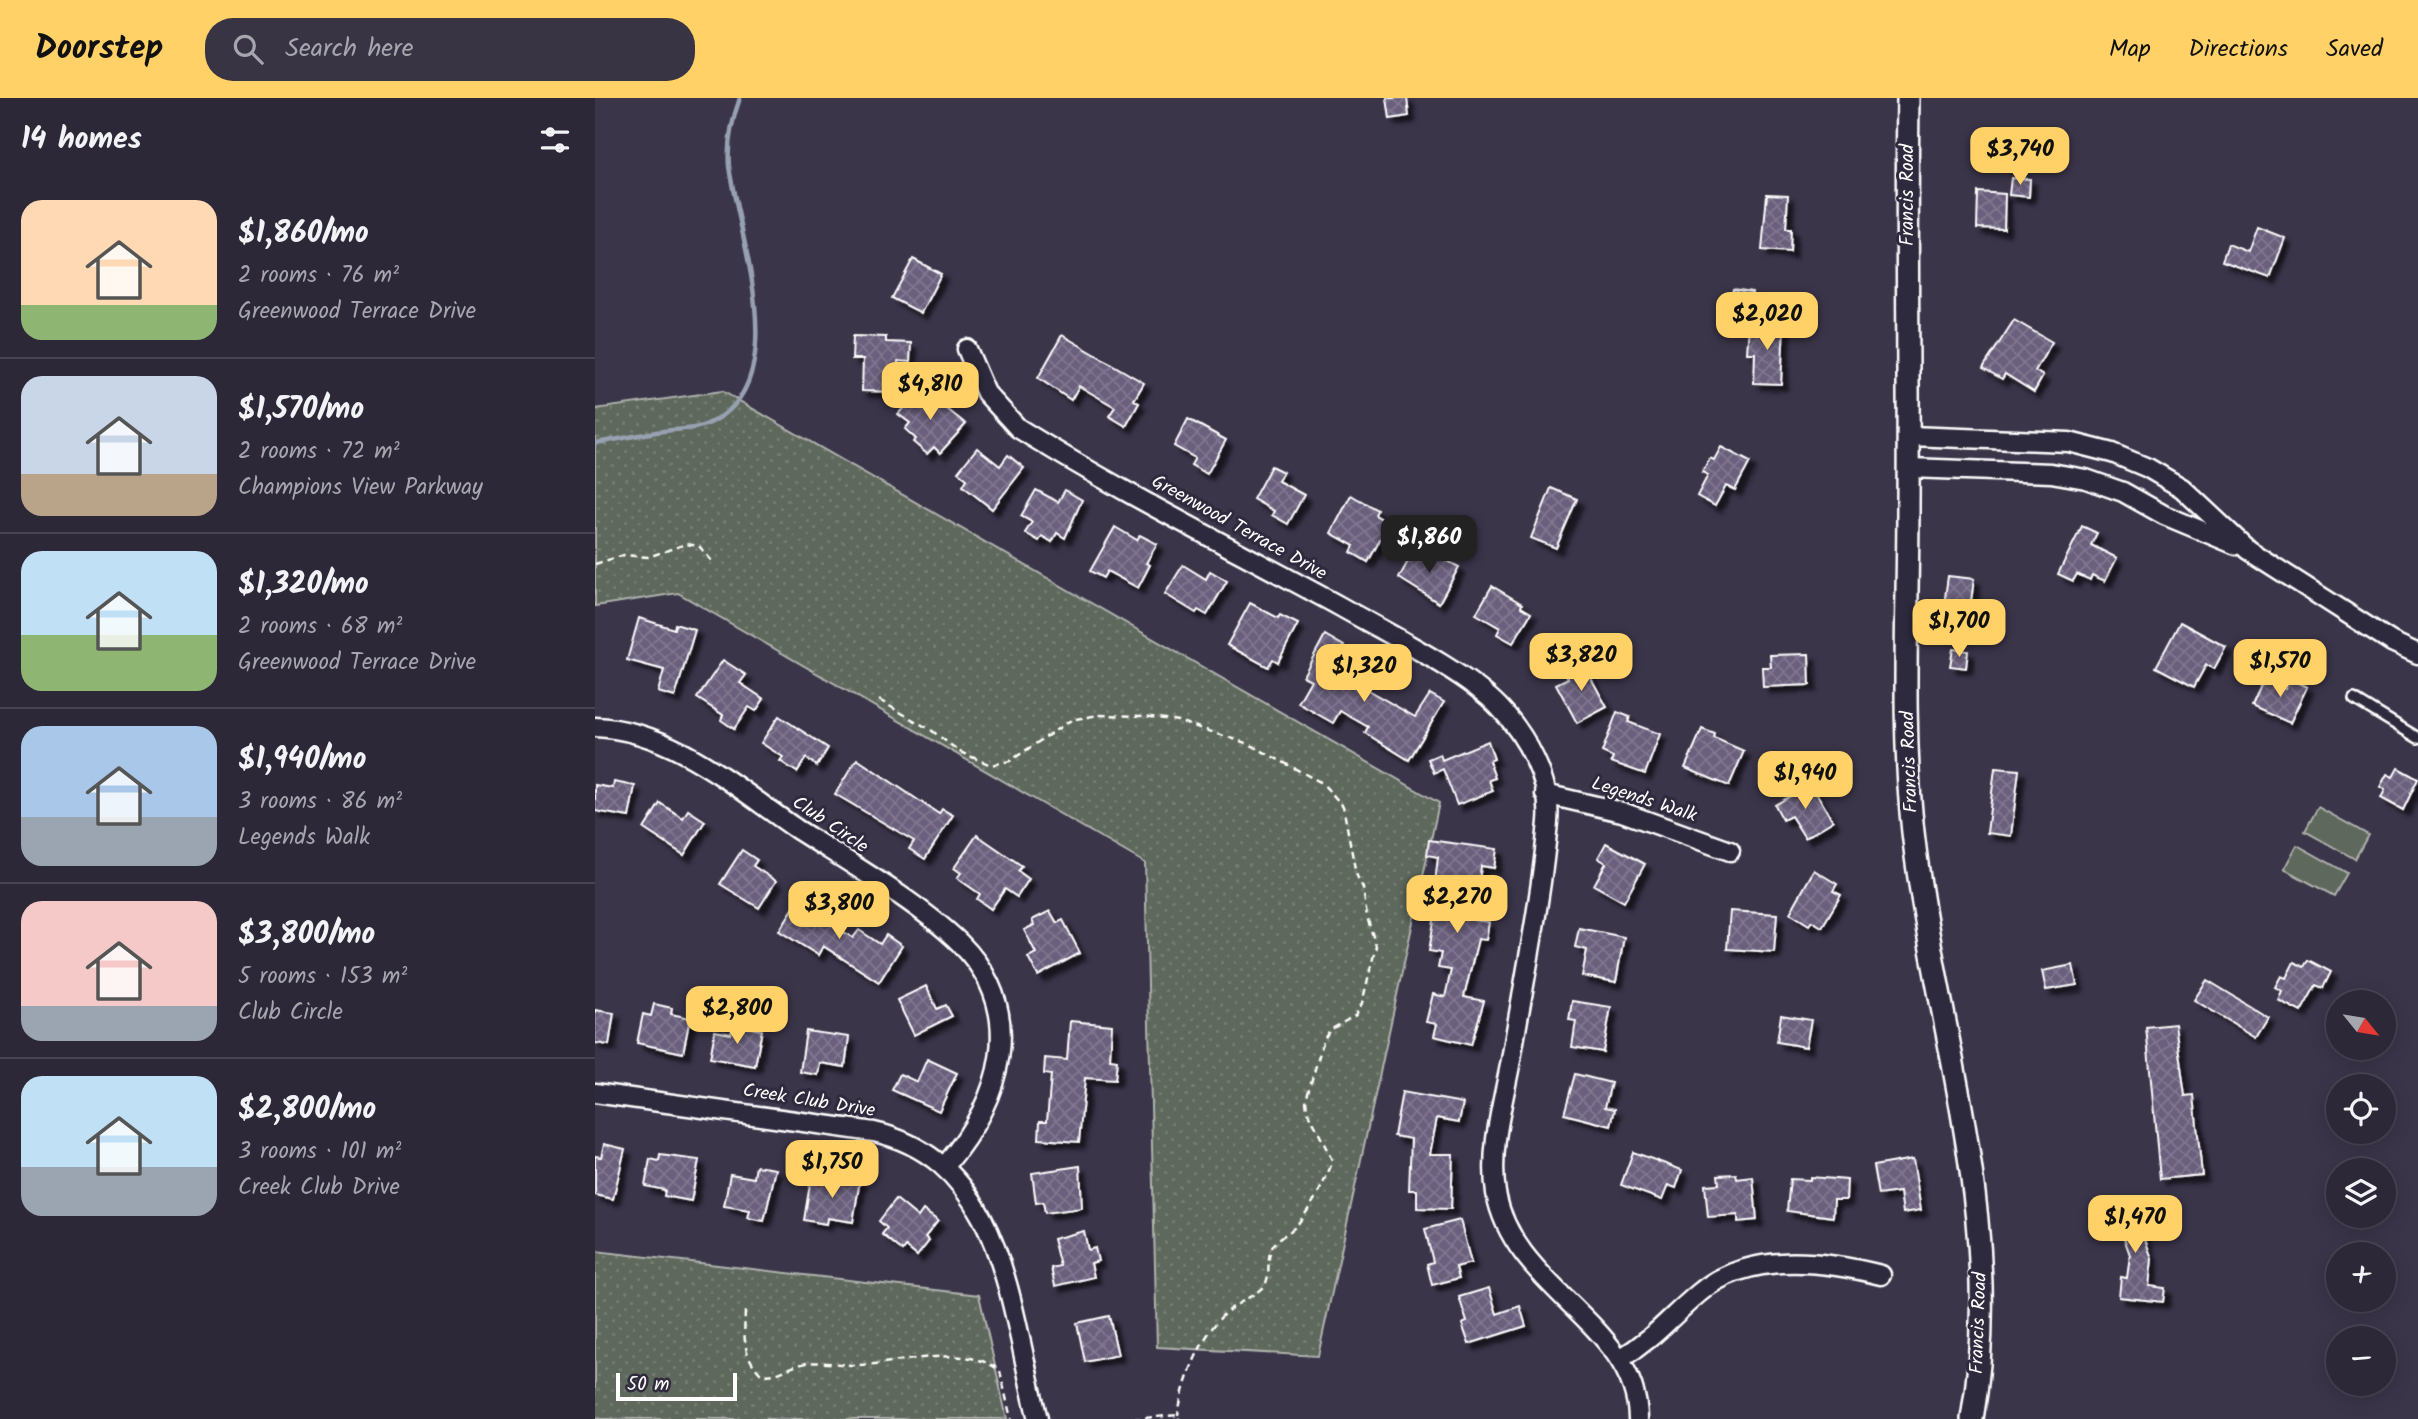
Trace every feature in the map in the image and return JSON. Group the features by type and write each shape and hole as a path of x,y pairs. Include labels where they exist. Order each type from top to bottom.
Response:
{"street":[{"name":"Francis Road","path":"1908,98 1907,718 1913,828 1928,942 1969,1147 1977,1219 1982,1308 1972,1419"},
{"name":"Greenwood Terrace Drive","path":"967,349 986,393 1018,428 1382,630 1480,690 1498,706 1527,745 1545,794 1547,830 1526,972 1495,1146 1496,1193 1512,1238 1531,1266 1620,1359 1635,1391 1639,1419"},
{"path":"1909,436 2069,442 2112,453 2148,468 2182,488 2248,550"},
{"path":"1909,468 2051,473 2086,479 2123,492 2164,515 2248,550 2392,642 2418,654"},
{"name":"Club Circle","path":"595,727 631,732 681,751 906,902 962,944 988,986 997,1009 1000,1059 986,1107 974,1129 945,1166"},
{"name":"Legends Walk","path":"1545,794 1622,812 1730,851"},
{"name":"Creek Club Drive","path":"595,1093 874,1132 897,1137 945,1166 985,1219 1002,1266 1038,1419"},
{"path":"1620,1359 1650,1341 1697,1294 1739,1270 1762,1265 1810,1264 1881,1275"}],"lane":[{"path":"2354,699 2418,738"}],"path":[{"path":"595,564 624,555 648,557 686,544 699,546 712,561"},
{"path":"879,700 931,730 960,752 991,765 1010,761 1071,720 1116,715 1178,721 1249,744 1322,783 1343,806 1356,874 1363,888 1367,917 1376,946 1362,1003 1356,1015 1330,1030 1324,1039 1305,1099 1307,1109 1332,1160 1330,1168 1304,1215 1294,1228 1276,1241 1270,1252 1269,1279 1265,1285 1224,1314 1206,1338 1184,1390 1178,1417 1133,1419"},
{"path":"745,1311 744,1341 747,1357 760,1373 775,1374 802,1364 859,1365 960,1356 980,1358 1000,1371 1011,1419"}],"shaded area":[{"path":"722,391 1439,803 1318,1356 1157,1347 1145,863 678,593 595,606 595,409"},
{"path":"2318,807 2368,835 2355,859 2305,831"},
{"path":"2297,845 2347,873 2334,896 2284,869"},
{"path":"595,1251 979,1295 1007,1419 595,1419"}],"building":[{"path":"1387,98 1407,98 1409,116 1390,119"},
{"path":"2011,178 2030,179 2029,197 2009,195"},
{"path":"1978,192 2005,194 2004,229 1977,228"},
{"path":"1767,194 1788,195 1786,229 1791,229 1790,252 1762,250"},
{"path":"2257,227 2285,238 2270,278 2222,261 2228,244 2248,252"},
{"path":"913,259 941,274 921,313 892,298"},
{"path":"1733,289 1752,292 1748,314 1729,312"},
{"path":"2014,320 2052,342 2035,371 2043,376 2034,392 2005,374 2002,379 1983,368"},
{"path":"1749,323 1784,325 1781,384 1754,383 1755,353 1747,353"},
{"path":"1062,335 1144,383 1134,400 1139,403 1126,426 1109,416 1115,407 1079,386 1071,400 1038,378"},
{"path":"853,336 886,337 886,342 911,343 910,362 898,361 896,392 862,391 863,359 852,359"},
{"path":"921,388 966,424 940,453 934,447 927,454 913,442 916,439 905,429 910,423 898,414"},
{"path":"1188,419 1226,440 1207,474 1191,465 1195,458 1174,446"},
{"path":"1721,447 1750,462 1735,490 1726,486 1715,506 1697,496 1708,475 1702,472 1710,458 1714,460"},
{"path":"977,448 1000,466 1008,455 1024,468 992,509 963,486 967,479 958,472"},
{"path":"1271,466 1283,472 1278,481 1304,495 1288,524 1272,515 1274,511 1253,499"},
{"path":"1551,488 1577,499 1556,548 1531,538"},
{"path":"1036,490 1058,502 1065,490 1082,500 1065,538 1057,533 1052,542 1042,536 1039,541 1025,533 1032,522 1021,516"},
{"path":"1351,495 1377,510 1375,515 1389,523 1368,562 1351,552 1354,546 1331,533"},
{"path":"2082,526 2097,533 2091,545 2117,558 2105,581 2092,575 2090,580 2077,574 2073,581 2058,574"},
{"path":"1115,527 1137,540 1140,535 1157,544 1146,563 1150,565 1138,588 1107,571 1103,578 1090,571"},
{"path":"1413,552 1430,561 1434,554 1459,567 1439,603 1399,578"},
{"path":"1183,565 1206,579 1210,571 1227,581 1207,615 1198,610 1196,613 1165,594"},
{"path":"1948,576 1974,579 1970,609 1944,605"},
{"path":"1492,586 1522,604 1521,607 1531,613 1513,643 1497,634 1500,628 1476,614"},
{"path":"1250,603 1278,618 1280,615 1298,624 1278,662 1273,659 1268,667 1227,645"},
{"path":"639,618 674,629 675,624 695,630 675,697 658,692 664,670 627,660"},
{"path":"2180,622 2226,647 2214,669 2206,665 2194,687 2156,667"},
{"path":"1325,635 1344,646 1331,669 1415,717 1430,694 1444,702 1409,760 1365,733 1368,727 1340,711 1333,723 1298,703 1311,680 1303,676"},
{"path":"1953,649 1968,651 1966,668 1950,666"},
{"path":"1809,654 1810,685 1763,687 1762,667 1771,667 1770,655"},
{"path":"723,660 746,675 740,683 764,699 756,711 749,707 734,729 721,720 723,715 697,698"},
{"path":"1581,660 1607,707 1577,723 1556,684 1568,678 1563,670"},
{"path":"2290,679 2307,687 2290,723 2252,706 2264,680 2285,689"},
{"path":"1617,712 1630,717 1628,722 1660,734 1645,774 1611,762 1613,757 1602,752"},
{"path":"779,716 828,748 817,766 806,758 797,772 780,761 783,757 761,743"},
{"path":"1702,729 1715,734 1714,738 1744,751 1729,786 1685,768"},
{"path":"1488,741 1494,759 1489,761 1495,778 1489,780 1493,791 1457,805 1443,769 1434,773 1428,759 1440,754 1442,760"},
{"path":"857,759 939,814 942,809 953,815 925,859 909,849 914,841 835,794"},
{"path":"1995,768 2019,770 2011,836 1987,833"},
{"path":"2398,768 2418,779 2403,810 2381,798 2385,790 2380,787 2387,774 2393,777"},
{"path":"614,782 635,786 629,817 595,811 595,785 613,788"},
{"path":"1811,784 1833,821 1805,838 1791,816 1783,820 1775,805"},
{"path":"660,803 683,818 688,810 705,821 684,855 644,829"},
{"path":"977,835 1022,866 1018,871 1029,879 1017,897 1005,889 991,909 977,899 980,894 957,878 961,873 954,868"},
{"path":"1429,840 1497,849 1494,868 1481,866 1474,920 1489,922 1486,940 1478,939 1464,997 1484,1001 1471,1045 1434,1036 1437,1024 1426,1022 1433,994 1445,997 1451,970 1438,968 1441,953 1429,951 1439,891 1434,891 1438,857 1427,855"},
{"path":"1606,843 1645,864 1624,902 1594,885 1606,863 1598,858"},
{"path":"742,850 757,860 753,866 776,881 759,908 720,884"},
{"path":"1814,870 1837,884 1833,891 1841,895 1822,927 1812,921 1809,925 1790,913"},
{"path":"801,896 818,906 813,913 853,938 859,930 880,944 886,935 902,946 879,982 823,946 818,955 779,931"},
{"path":"1050,911 1057,923 1063,920 1080,953 1038,976 1028,957 1036,953 1024,930 1034,925 1032,920"},
{"path":"1730,911 1777,914 1774,952 1727,949"},
{"path":"1579,928 1624,937 1616,982 1582,976 1587,950 1575,947"},
{"path":"2308,960 2331,972 2323,988 2316,985 2301,1012 2278,1000 2282,991 2275,987 2281,976 2286,978 2294,962 2304,967"},
{"path":"2073,965 2077,985 2046,990 2042,971"},
{"path":"2207,980 2268,1017 2256,1037 2194,1000"},
{"path":"926,986 937,1009 946,1005 952,1016 914,1035 897,1000"},
{"path":"1572,1001 1611,1007 1603,1052 1572,1047 1576,1021 1569,1020"},
{"path":"654,1004 672,1008 671,1014 690,1018 683,1053 637,1043 643,1014 651,1016"},
{"path":"595,1010 614,1013 609,1045 595,1043"},
{"path":"1781,1015 1811,1020 1806,1047 1777,1042"},
{"path":"1070,1021 1112,1025 1110,1059 1117,1060 1115,1080 1085,1078 1079,1142 1039,1139 1040,1121 1047,1121 1051,1075 1044,1074 1045,1058 1067,1060"},
{"path":"2175,1024 2185,1096 2194,1095 2202,1175 2160,1179 2146,1027"},
{"path":"733,1025 762,1030 755,1066 710,1058 715,1031 731,1034"},
{"path":"806,1031 849,1037 845,1067 820,1063 818,1075 800,1072"},
{"path":"927,1059 957,1073 939,1111 892,1090 900,1074 917,1082"},
{"path":"1575,1074 1611,1083 1605,1107 1615,1109 1611,1126 1564,1114"},
{"path":"1402,1092 1463,1103 1459,1122 1437,1118 1430,1154 1453,1154 1451,1209 1417,1208 1417,1190 1409,1190 1411,1139 1394,1136"},
{"path":"604,1144 625,1149 613,1199 595,1195 595,1156 601,1157"},
{"path":"1633,1152 1682,1170 1676,1188 1668,1185 1662,1200 1621,1185"},
{"path":"660,1155 699,1160 691,1201 664,1196 665,1190 645,1186 650,1159 659,1161"},
{"path":"1913,1159 1921,1210 1903,1213 1900,1192 1878,1195 1873,1166"},
{"path":"756,1166 776,1169 764,1221 748,1218 750,1210 724,1206 730,1174 754,1178"},
{"path":"1080,1166 1082,1208 1045,1213 1043,1202 1036,1203 1032,1173"},
{"path":"1736,1174 1737,1179 1753,1177 1757,1220 1738,1222 1738,1215 1708,1217 1705,1185 1719,1184 1718,1175"},
{"path":"840,1177 860,1180 853,1222 827,1218 826,1224 804,1220 811,1178 839,1182"},
{"path":"1810,1177 1847,1180 1846,1200 1834,1200 1833,1217 1787,1211 1790,1179 1810,1180"},
{"path":"896,1199 918,1217 923,1210 938,1221 925,1237 929,1241 917,1256 906,1247 903,1251 882,1234 887,1228 879,1221"},
{"path":"2123,1202 2136,1204 2139,1222 2152,1259 2149,1286 2165,1288 2163,1302 2119,1297 2121,1277 2127,1278 2130,1255 2120,1227 2110,1226 2107,1218 2108,1208"},
{"path":"1460,1220 1471,1263 1456,1267 1459,1278 1432,1285 1427,1264 1433,1262 1425,1229"},
{"path":"1084,1231 1088,1250 1095,1248 1098,1261 1091,1263 1094,1277 1055,1286 1051,1268 1060,1266 1053,1239"},
{"path":"1489,1288 1497,1314 1520,1306 1526,1326 1469,1344 1462,1324 1467,1322 1459,1297"},
{"path":"1109,1316 1118,1355 1085,1362 1077,1323"}],"waterway":[{"path":"595,443 705,425 733,406 749,379 756,345 755,308 750,269 729,166 731,131 740,98"}]}
